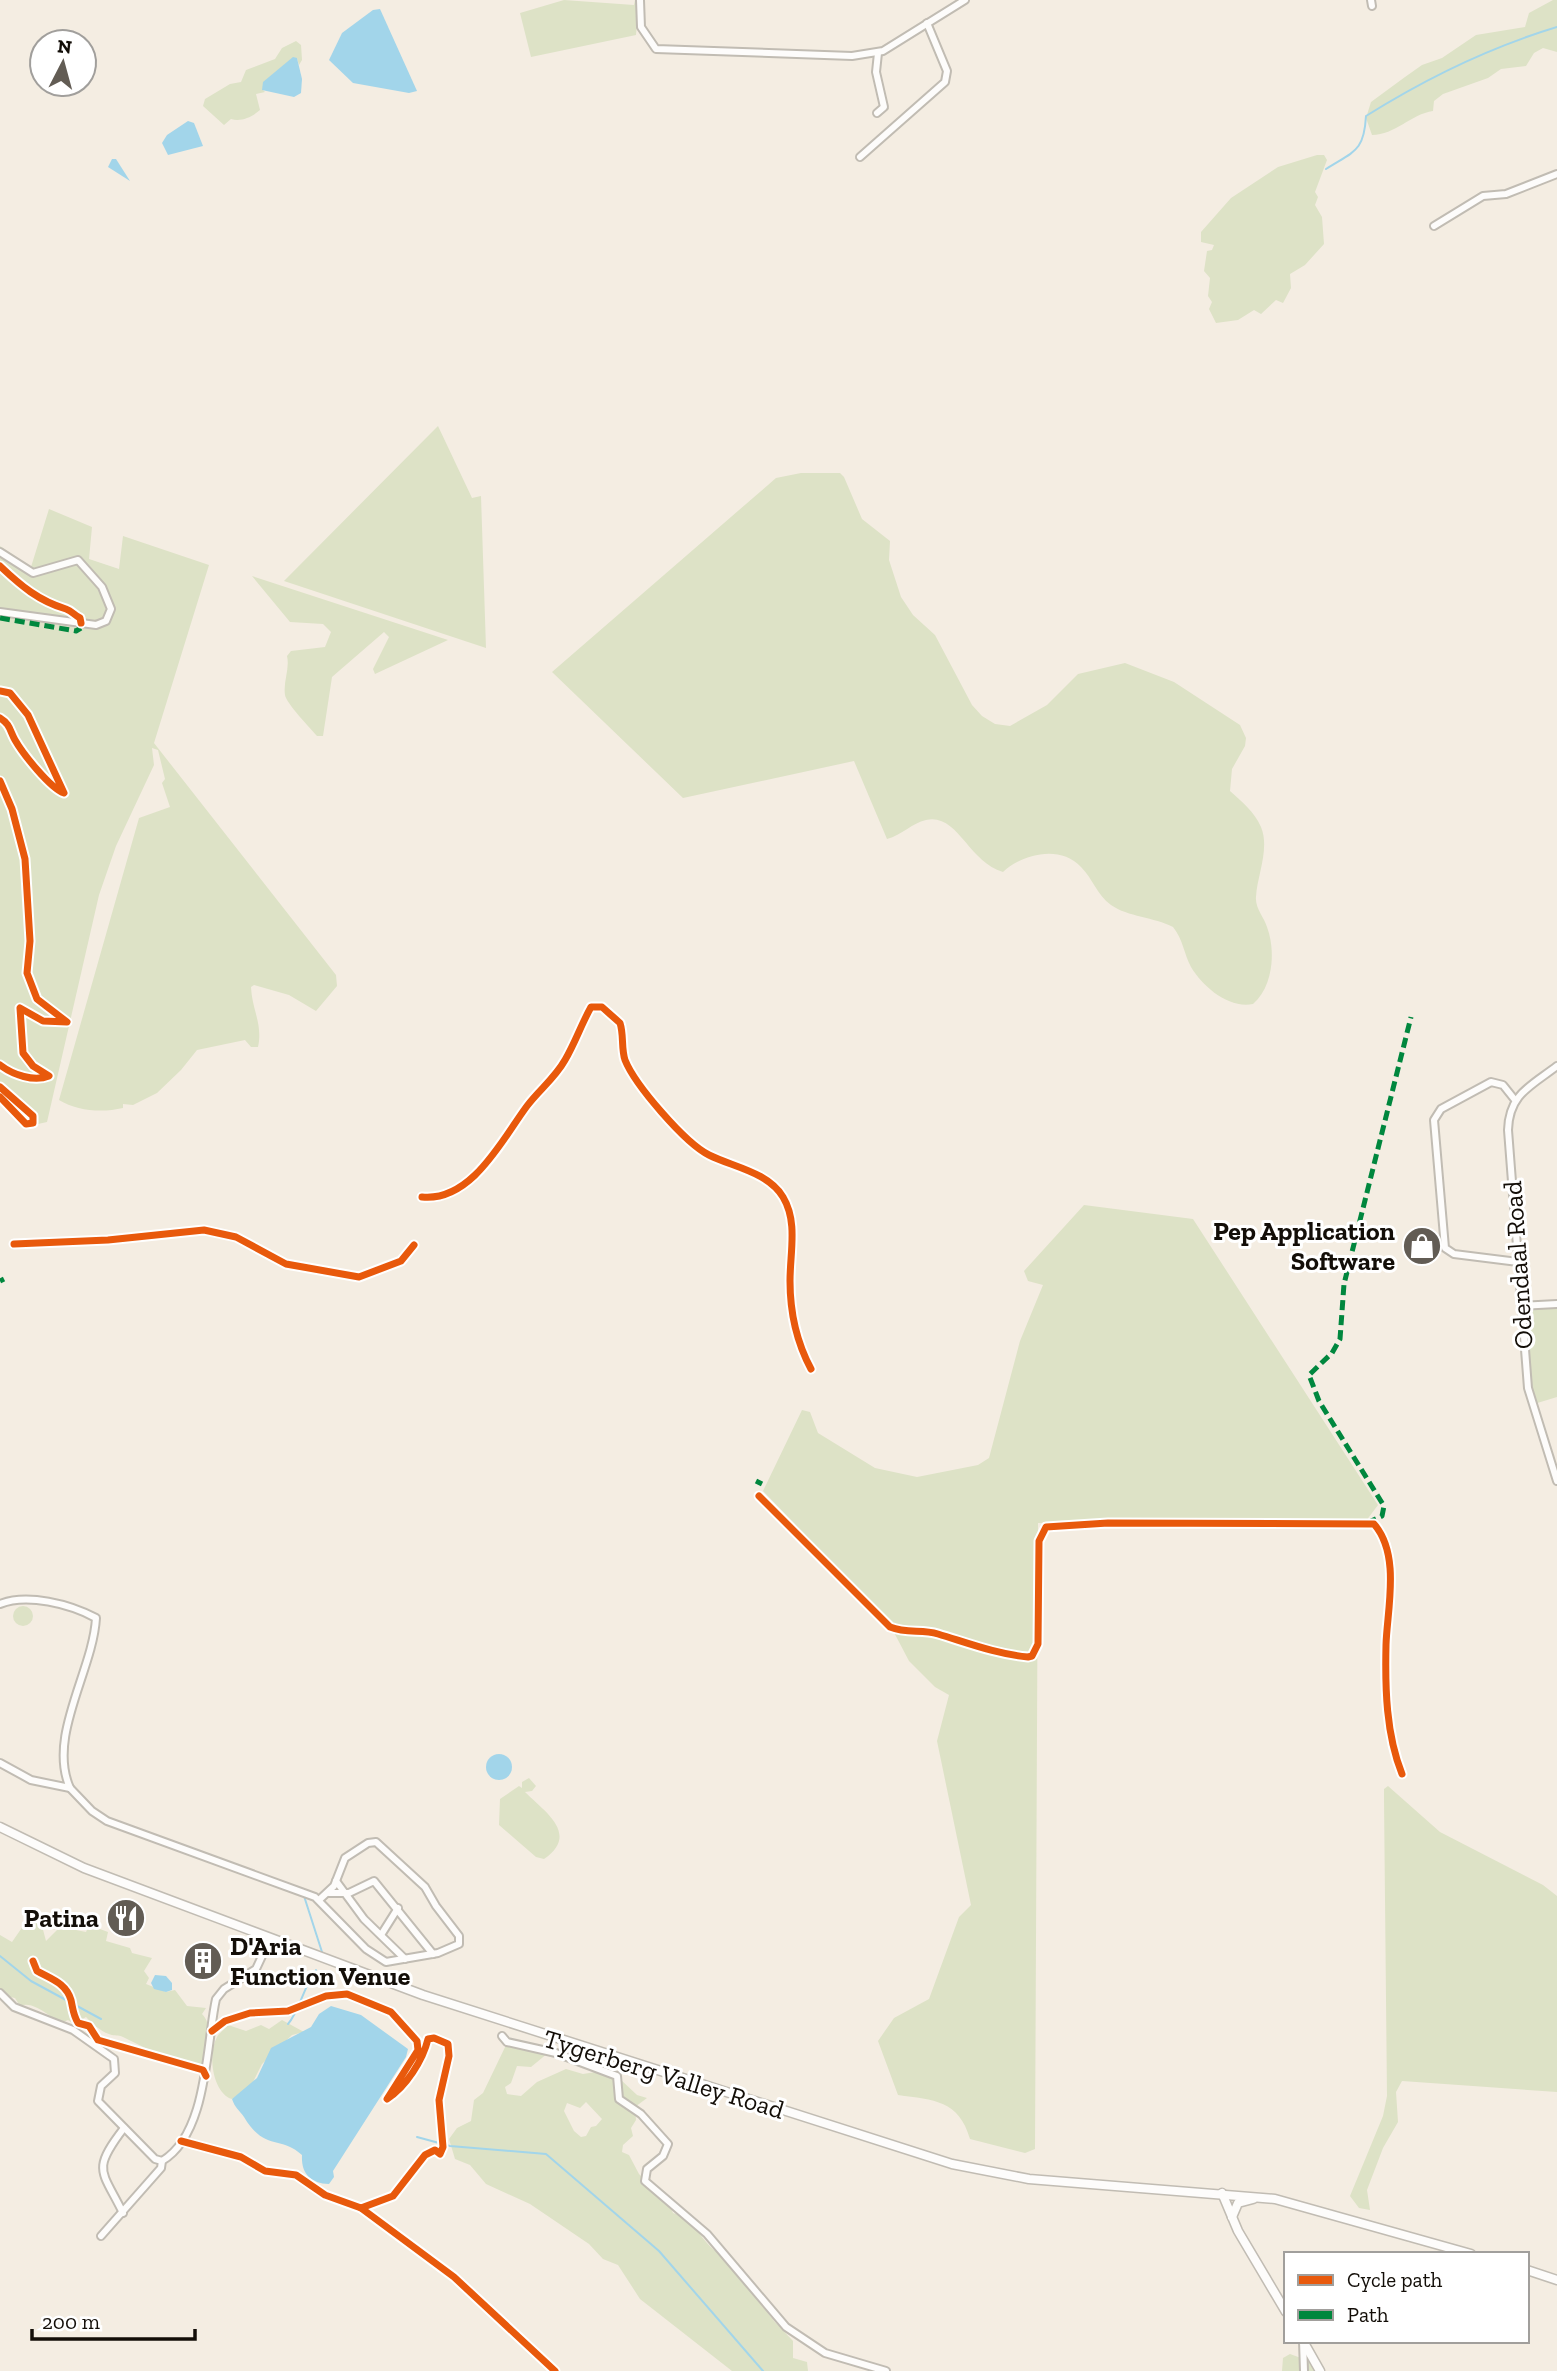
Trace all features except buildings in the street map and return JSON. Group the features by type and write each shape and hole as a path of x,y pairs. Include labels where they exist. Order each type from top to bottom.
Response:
{"main road":[{"name":"Tygerberg Valley Road","path":"0,1827 85,1868 377,1979 529,2031 971,2168 1069,2183 1266,2198 1464,2252"},
{"path":"1222,2193 1232,2217 1284,2308"},
{"path":"1232,2217 1240,2201 1266,2198"},
{"path":"1529,2271 1557,2280"},
{"path":"1304,2343 1321,2371"}],"street":[{"path":"640,0 641,27 656,49 840,56 878,53 965,0"},
{"path":"860,157 945,82 947,71 928,23"},
{"path":"877,113 884,107 876,72 878,53"},
{"path":"1434,226 1483,196 1506,194 1557,174"},
{"path":"0,552 33,573 78,560 102,587 111,609 106,621 96,625 0,612"},
{"path":"1518,1262 1454,1254 1446,1248 1434,1119 1441,1109 1491,1082 1503,1084 1514,1100 1557,1066"},
{"name":"Odendaal Road","path":"1514,1100 1509,1113 1508,1130 1529,1398 1555,1468 1557,1481"},
{"path":"1521,1306 1557,1304"},
{"path":"0,1604 20,1598 67,1608 96,1618 65,1741 63,1768 70,1788 92,1811 107,1821 319,1900 366,1950 386,1962 433,1954 457,1946 459,1936 425,1887 379,1843 370,1842 350,1854 340,1866 329,1893 319,1900"},
{"path":"0,1763 31,1780 70,1788"},
{"path":"50,1783 63,1768"},
{"path":"329,1893 343,1894 372,1880 398,1908 433,1954"},
{"path":"336,1881 343,1894 405,1959"},
{"path":"381,1935 398,1908"},
{"path":"101,2236 162,2168 162,2161 176,2148 189,2127 207,2073 218,1995 256,1969 270,1939"},
{"path":"377,1979 386,1962"},
{"path":"0,1993 14,2007 73,2030 114,2059 115,2073 101,2086 97,2097 104,2109 155,2159 162,2161"},
{"path":"502,2036 507,2042 556,2053 617,2076 617,2096 641,2114 668,2144 663,2156 647,2169 645,2180 649,2187 681,2209 707,2234 786,2328 825,2353 860,2361 886,2371"},
{"path":"123,2213 101,2167 109,2148 124,2128"},
{"path":"1303,2343 1304,2371"}],"green space":[{"path":"564,0 634,5 635,0 639,0 636,35 531,57 520,13"},
{"path":"1557,0 1557,52 1543,48 1534,53 1526,66 1501,69 1488,78 1443,94 1434,101 1433,111 1417,116 1388,132 1372,135 1366,118 1371,102 1422,65 1442,58 1476,35 1525,27 1529,13"},
{"path":"296,41 301,45 302,60 299,65 297,58 263,90 265,92 256,94 260,110 257,113 242,119 231,119 224,125 203,106 205,99 230,84 241,82 246,70 275,59 282,48"},
{"path":"1324,155 1327,160 1315,192 1318,197 1315,205 1322,217 1324,244 1305,265 1290,274 1291,288 1283,303 1276,300 1261,314 1254,310 1238,320 1216,323 1209,309 1212,302 1208,296 1210,278 1204,271 1207,251 1212,250 1214,245 1201,242 1201,232 1231,198 1278,167"},
{"path":"438,426 472,498 481,496 486,648 284,581"},
{"path":"801,473 840,473 844,477 862,519 890,541 889,560 901,597 913,615 935,635 972,705 982,716 995,724 1010,726 1047,705 1078,674 1125,663 1174,682 1240,725 1246,738 1245,746 1232,769 1230,791 1255,816 1261,827 1264,853 1256,901 1270,937 1272,957 1265,988 1253,1004 1244,1005 1226,1000 1210,989 1191,967 1173,927 1111,905 1102,897 1081,867 1072,860 1063,856 1041,854 1020,860 1003,872 991,867 947,824 937,820 926,820 887,839 854,761 683,798 552,672 776,478"},
{"path":"49,509 92,527 89,559 119,569 123,536 209,565 154,743 336,975 337,986 316,1011 289,995 254,985 251,987 259,1031 258,1047 251,1047 245,1040 197,1050 157,1093 133,1105 123,1104 123,1108 98,1111 74,1107 59,1100 139,818 170,807 162,783 165,779 158,750 152,748 154,765 116,846 99,895 47,1122 38,1124 31,1119 23,1124 0,1095 0,546 31,567"},
{"path":"252,576 448,640 375,674 373,669 389,637 384,632 332,677 323,736 317,736 286,699 287,656 291,651 325,647 331,632 323,624 290,622"},
{"path":"1084,1205 1193,1219 1378,1505 1366,1521 1038,1523 1035,2149 1025,2153 970,2139 959,2116 943,2104 898,2095 878,2041 894,2018 929,1999 959,1917 971,1905 937,1741 949,1695 935,1687 909,1661 888,1621 763,1491 802,1410 810,1412 818,1433 875,1468 917,1477 978,1465 989,1458 1020,1341 1043,1285 1028,1281 1024,1271"},
{"path":"1557,1307 1557,1397 1534,1404 1525,1315 1532,1309"},
{"path":"23,1606 30,1609 33,1616 30,1623 23,1626 16,1623 13,1616 16,1609"},
{"path":"529,1778 536,1786 532,1791 525,1792 549,1815 559,1832 559,1841 554,1850 544,1859 536,1857 499,1825 500,1799 519,1786 522,1788 522,1782"},
{"path":"1388,1786 1440,1832 1543,1885 1557,1896 1557,2092 1402,2081 1396,2092 1398,2122 1383,2148 1367,2190 1370,2210 1359,2208 1350,2196 1383,2116 1387,2096 1384,1789"},
{"path":"33,1917 42,1926 46,1941 63,1924 86,1932 89,1925 108,1932 106,1941 130,1948 132,1953 152,1958 144,1971 149,1978 146,1984 166,1992 175,1990 187,2006 206,2008 202,2014 209,2031 205,2063 200,2067 170,2058 122,2036 105,2032 86,2017 74,2024 68,2020 61,2023 36,2007 20,2006 15,1998 5,1996 0,1989 0,1935 12,1942 28,1919"},
{"path":"282,2020 304,2032 292,2035 262,2064 251,2086 232,2099 225,2095 216,2081 212,2063 212,2053 218,2036 228,2025 246,2031 261,2025 269,2029"},
{"path":"507,2043 548,2053 531,2067 517,2066 511,2083 505,2087 507,2094 521,2096 537,2082 566,2069 583,2074 602,2071 620,2079 637,2095 647,2098 635,2107 636,2120 631,2128 633,2136 623,2145 622,2152 629,2155 639,2174 670,2206 673,2213 688,2221 711,2247 724,2256 774,2321 793,2341 793,2358 807,2362 808,2371 732,2371 640,2299 618,2265 603,2259 589,2244 530,2204 486,2184 470,2165 455,2159 449,2139 457,2128 471,2121 474,2100 483,2093","holes":["586,2102 602,2119 596,2126 591,2127 586,2136 581,2137 574,2131 564,2111 567,2103 580,2108"]},
{"path":"1290,2354 1309,2361 1315,2371 1282,2371 1283,2358"}],"water":[{"path":"380,9 417,91 409,93 353,83 329,60 342,33 373,10"},
{"path":"293,57 297,58 302,79 301,93 294,97 262,90 263,82"},
{"path":"188,121 194,123 203,146 168,155 162,143 167,135"},
{"path":"112,159 116,159 130,181 108,167"},
{"path":"499,1754 508,1758 512,1767 508,1776 499,1780 490,1776 486,1767 490,1758"},
{"path":"155,1975 166,1976 172,1983 172,1990 166,1992 154,1989 151,1983"},
{"path":"331,2006 361,2015 408,2049 406,2057 333,2171 334,2177 329,2184 317,2182 308,2176 303,2167 302,2155 294,2149 259,2135 232,2099 257,2078 271,2048 311,2027 319,2014"}],"waterway":[{"path":"1326,169 1350,154 1360,144 1366,116 1459,65 1557,27"},
{"path":"304,1896 322,1952"},
{"path":"0,1956 31,1981 101,2019"},
{"path":"288,2024 316,1970"},
{"path":"417,2137 450,2146 546,2154 659,2251 763,2371"}],"marked path":[{"path":"0,618 76,631 81,628"},
{"path":"1367,1523 1382,1516 1384,1506 1319,1401 1309,1375 1332,1353 1340,1339 1344,1284 1411,1017"},
{"path":"0,1281 4,1279"},
{"path":"756,1481 762,1484"}],"cycle path":[{"path":"0,566 31,592 80,618 81,623"},
{"path":"0,691 10,693 28,715 64,793 37,770 15,740 8,725 0,718"},
{"path":"0,781 12,809 25,859 30,941 27,973 37,999 67,1022 43,1021 20,1008 23,1053 33,1066 49,1076 24,1077 0,1065"},
{"path":"422,1197 440,1196 471,1179 561,1066 591,1007 602,1007 620,1023 625,1060 630,1071 687,1139 709,1155 759,1176 783,1197 792,1227 791,1303 801,1348 811,1369"},
{"path":"0,1087 33,1116 33,1123 26,1124 0,1097"},
{"path":"14,1244 108,1240 204,1230 236,1237 286,1264 359,1277 401,1261 414,1245"},
{"path":"759,1496 890,1627 932,1633 993,1651 1028,1657 1032,1656 1038,1644 1039,1541 1046,1527 1108,1523 1374,1524 1382,1537 1390,1567 1386,1694 1393,1743 1402,1774"},
{"path":"33,1961 37,1971 66,1989 78,2023 89,2026 98,2040 203,2070 206,2076"},
{"path":"181,2141 241,2157 265,2171 296,2175 325,2195 361,2208 393,2196 425,2155 435,2150 440,2154 443,2147 439,2100 449,2056 448,2044 434,2038 428,2039 413,2072 401,2088 387,2099 418,2050 417,2041 391,2012 347,1994 326,1996 288,2011 250,2013 225,2021 212,2031"},
{"path":"361,2208 454,2277 555,2371"}],"place":[{"name":"Pep Application Software","path":"1422,1246"},
{"name":"Patina","path":"126,1918"},
{"name":"D'Aria Function Venue","path":"203,1961"}]}
